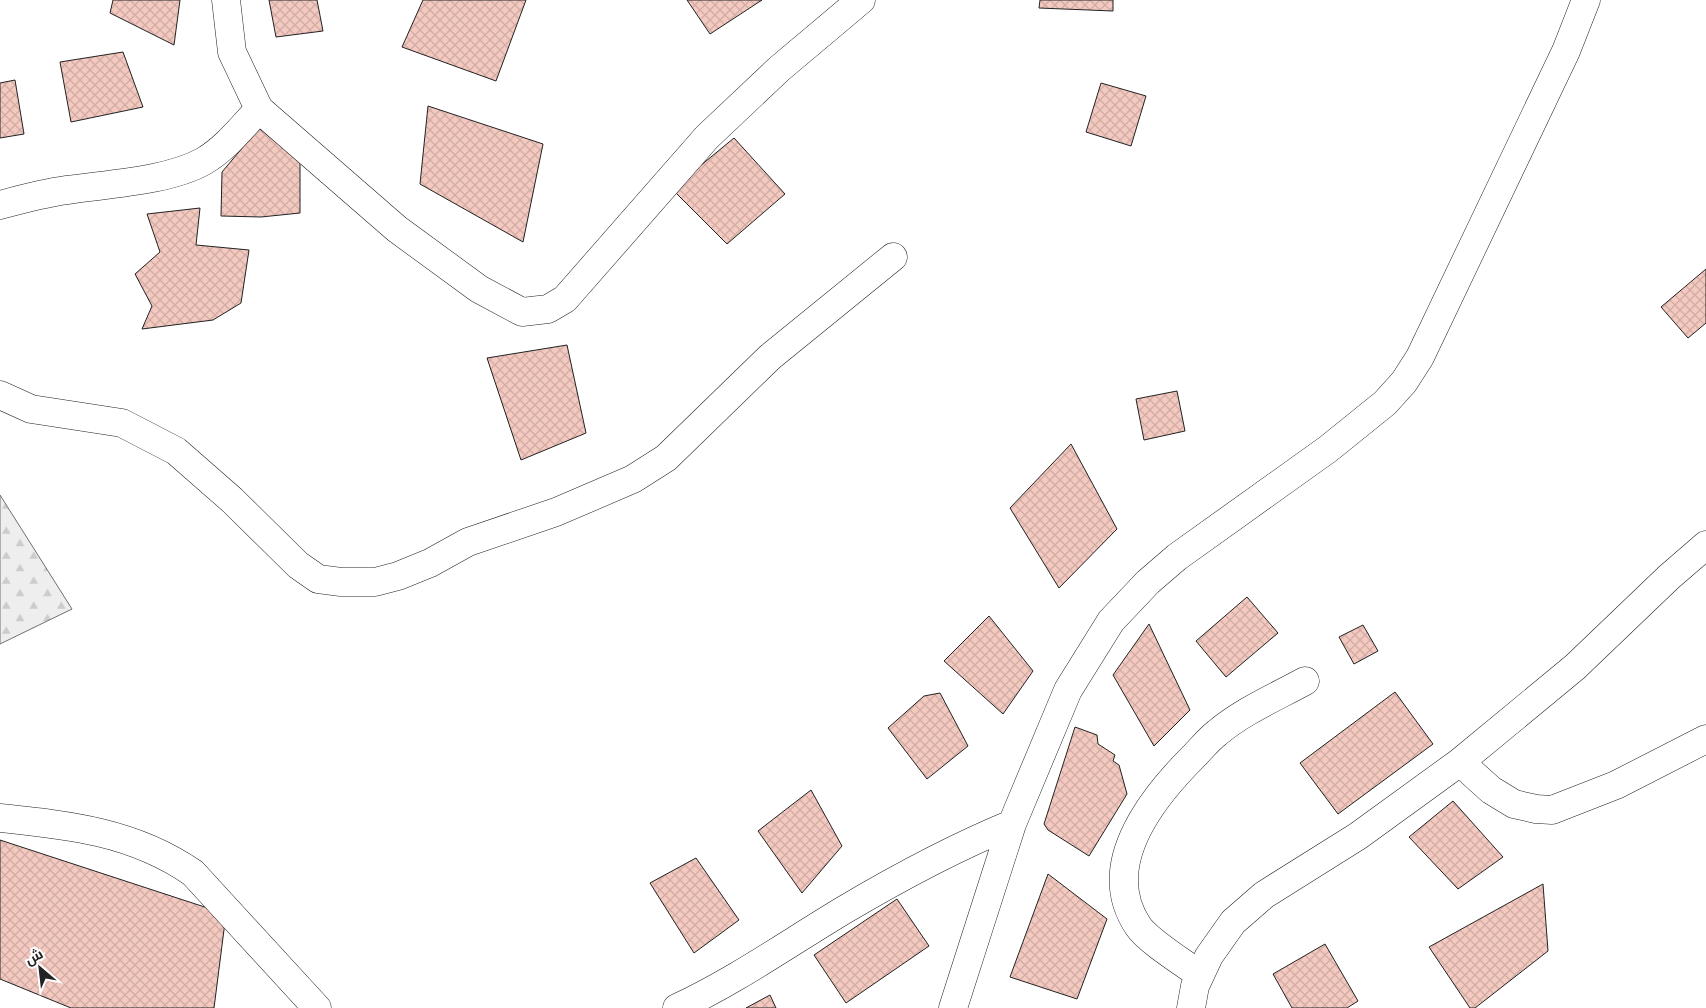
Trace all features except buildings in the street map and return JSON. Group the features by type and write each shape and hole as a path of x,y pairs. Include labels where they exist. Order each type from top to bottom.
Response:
{"street":[{"path":"226,0 232,52 259,109 397,229 479,289 522,312 548,309 565,299 707,137 779,69 861,0"},
{"path":"953,1008 1012,824 1068,690 1111,621 1129,600 1177,557 1335,443 1385,403 1404,382 1420,357 1562,60 1586,0"},
{"path":"0,205 64,190 122,183 183,170 203,162 220,150 259,109"},
{"path":"0,395 30,409 122,423 176,450 232,500 298,565 318,579 340,582 375,582 398,576 430,563 468,542 523,521 556,512 633,479 666,458 770,357 893,257"},
{"path":"1191,1008 1195,986 1209,956 1233,922 1264,895 1358,836 1460,762 1575,667 1669,577 1706,545"},
{"path":"1200,975 1139,928 1130,911 1123,888 1126,859 1132,838 1173,777 1217,732 1305,681"},
{"path":"1460,762 1491,790 1514,804 1536,809 1552,810 1616,785 1706,740"},
{"path":"0,818 60,824 125,838 170,857 193,873 317,1008"},
{"path":"677,1008 792,943 888,885 976,839 1012,824"}],"green space":[{"path":"0,495 72,609 0,644"}]}
